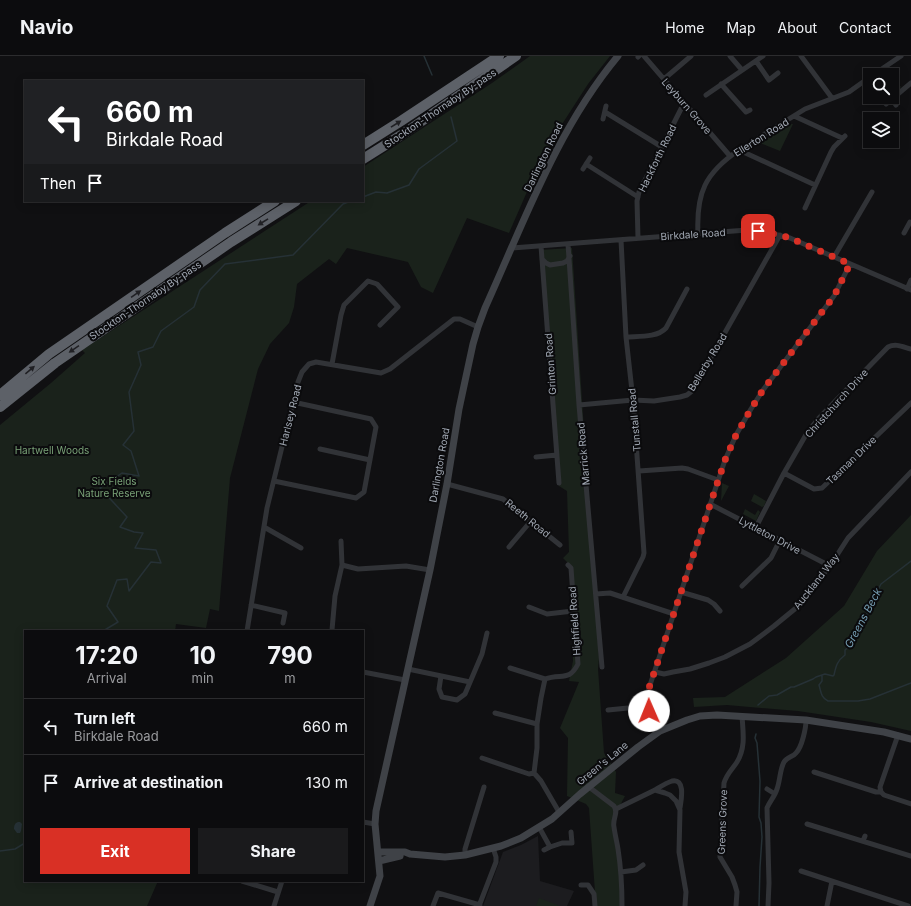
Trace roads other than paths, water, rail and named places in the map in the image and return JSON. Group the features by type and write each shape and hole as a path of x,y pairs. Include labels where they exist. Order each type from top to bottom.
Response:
{"highway":[{"name":"Stockton-Thornaby By-pass","path":"364,144 499,56"},
{"name":"Stockton-Thornaby By-pass","path":"364,158 406,132 516,56"},
{"name":"Stockton-Thornaby By-pass","path":"0,394 49,354 225,233 273,202"},
{"name":"Stockton-Thornaby By-pass","path":"0,407 55,363 231,242 294,202"}],"street":[{"name":"Darlington Road","path":"370,906 380,876 375,824 376,811 430,570 473,344 485,308 554,154 567,129 618,56"},
{"name":"Leyburn Grove","path":"644,56 730,156"},
{"path":"664,79 691,56"},
{"path":"730,56 742,70"},
{"path":"706,95 762,56"},
{"path":"801,56 832,98"},
{"path":"883,68 901,56"},
{"path":"756,61 769,80 778,73"},
{"name":"Ellerton Road","path":"698,234 698,208 702,192 710,176 718,167 730,156 794,116 815,105 849,92 863,82"},
{"path":"899,93 911,83"},
{"path":"721,84 746,112 750,110"},
{"name":"Hackforth Road","path":"638,238 637,201 640,188 684,103"},
{"path":"603,119 606,106"},
{"path":"605,112 662,147"},
{"path":"794,116 844,137 831,152 805,208"},
{"path":"739,150 816,185"},
{"path":"583,169 590,158"},
{"path":"586,164 638,196"},
{"path":"834,257 872,192"},
{"path":"904,233 909,229 910,222"},
{"name":"Birkdale Road","path":"512,248 747,230 758,231 790,238 909,290"},
{"name":"Bellerby Road","path":"579,405 633,400 654,401 680,397 687,395 692,391 780,235"},
{"name":"Tunstall Road","path":"621,240 626,337 639,471 644,553 623,597"},
{"name":"Marrick Road","path":"568,244 579,405 601,665"},
{"name":"Grinton Road","path":"541,246 559,483"},
{"path":"542,259 550,265 564,263 570,256"},
{"path":"660,731 648,706 648,691 725,460 736,435 763,390 834,296 850,264"},
{"path":"909,290 911,280"},
{"path":"332,364 344,305 368,281 377,284 398,308 380,325"},
{"path":"626,337 656,335 662,332 666,328 687,289"},
{"name":"Harlsey Road","path":"246,630 268,508 298,382 302,372 309,364 316,362 381,373 390,369 454,319 460,319 478,327"},
{"name":"Christchurch Drive","path":"756,528 784,473 807,433 818,419 888,347 891,345 898,345 911,349"},
{"path":"274,481 356,498 364,492 376,427 371,419 293,402"},
{"name":"Tasman Drive","path":"784,473 814,489 822,488 911,403"},
{"path":"320,449 370,460"},
{"path":"536,457 557,455"},
{"path":"639,471 682,468 718,480"},
{"name":"Auckland Way","path":"655,672 664,674 690,669 725,656 750,644 774,626 796,608 830,566 848,538 911,472"},
{"path":"559,477 566,476"},
{"name":"Reeth Road","path":"447,484 503,499 560,545"},
{"name":"Lyttleton Drive","path":"710,504 830,566"},
{"path":"509,547 531,521"},
{"path":"264,527 301,548"},
{"path":"742,586 771,558 780,540"},
{"path":"332,630 334,596 342,565 341,541"},
{"path":"342,565 358,569 406,566 430,570"},
{"name":"Highfield Road","path":"545,678 566,676 574,672 578,664 571,568 568,565"},
{"path":"681,592 708,600 720,611"},
{"path":"596,594 610,593 674,614"},
{"path":"251,605 285,613 283,623"},
{"path":"529,607 547,614 574,611"},
{"path":"441,676 439,690 442,696 457,700 465,694 482,654 487,633"},
{"path":"510,668 545,678 537,724 537,748 534,773 541,781 560,812"},
{"path":"408,669 470,682"},
{"path":"364,672 405,680"},
{"path":"608,710 648,706"},
{"path":"495,713 537,724"},
{"name":"Green's Lane","path":"378,852 405,852 410,854 445,857 465,855 493,848 521,838 552,819 638,747 660,731 700,716 717,715 806,720 898,735 911,739"},
{"name":"Greens Grove","path":"736,906 737,892 735,885 720,857 722,851 724,783 726,775 738,760 743,748 744,740 742,716"},
{"path":"775,902 768,903 769,883 767,808 775,794 784,763 787,758 794,755 799,749 806,720"},
{"path":"881,792 880,787 898,735"},
{"path":"482,758 529,774 534,773"},
{"path":"814,772 876,792 881,792 884,795 911,804"},
{"path":"616,809 673,781 680,784 682,788 679,852 686,892 685,906"},
{"path":"465,855 465,849 484,787"},
{"path":"589,787 616,809 613,822 621,872 622,906"},
{"path":"767,789 775,794"},
{"path":"654,790 665,792 670,795 676,801 680,810"},
{"path":"364,822 375,824"},
{"path":"807,824 911,856"},
{"path":"539,827 550,847"},
{"path":"544,850 562,843 572,843 571,832"},
{"path":"863,842 865,836"},
{"path":"433,906 438,893 480,906 496,862 493,848"},
{"name":"Green's Lane","path":"379,861 410,854"},
{"path":"621,872 636,870 643,865"},
{"path":"801,871 908,906"},
{"path":"827,906 832,881"},
{"path":"245,882 278,892"},
{"path":"274,906 282,882"},
{"path":"580,885 590,883 594,894 595,906"}],"waterway":[{"path":"424,56 432,75"},
{"path":"364,197 376,192 387,193 409,185 419,169 457,141 451,117"},
{"path":"105,630 118,622 107,606 117,580 127,579 129,591 151,562 161,563 156,550 135,548 143,533 134,532 120,527 127,517 100,488 122,473 139,476 131,451 123,445 134,431 129,392 141,365 138,352 153,347 161,331 194,307 200,290 225,264 293,255 343,204 348,202"},
{"name":"Greens Beck","path":"758,705 769,696 777,695 791,687 816,677 825,674 833,676 837,664 845,655 845,650 854,639 881,584 911,561"},
{"path":"822,676 822,681 819,685 823,696 828,701 858,701 870,699 911,683"},
{"name":"Greens Beck","path":"756,734 755,738 757,743 760,781 759,817 762,837 759,906"},
{"path":"0,851 15,849 24,844"}],"park label":[{"name":"Hartwell Woods","path":"52,450"},
{"name":"Six Fields Nature Reserve","path":"114,486"}]}
